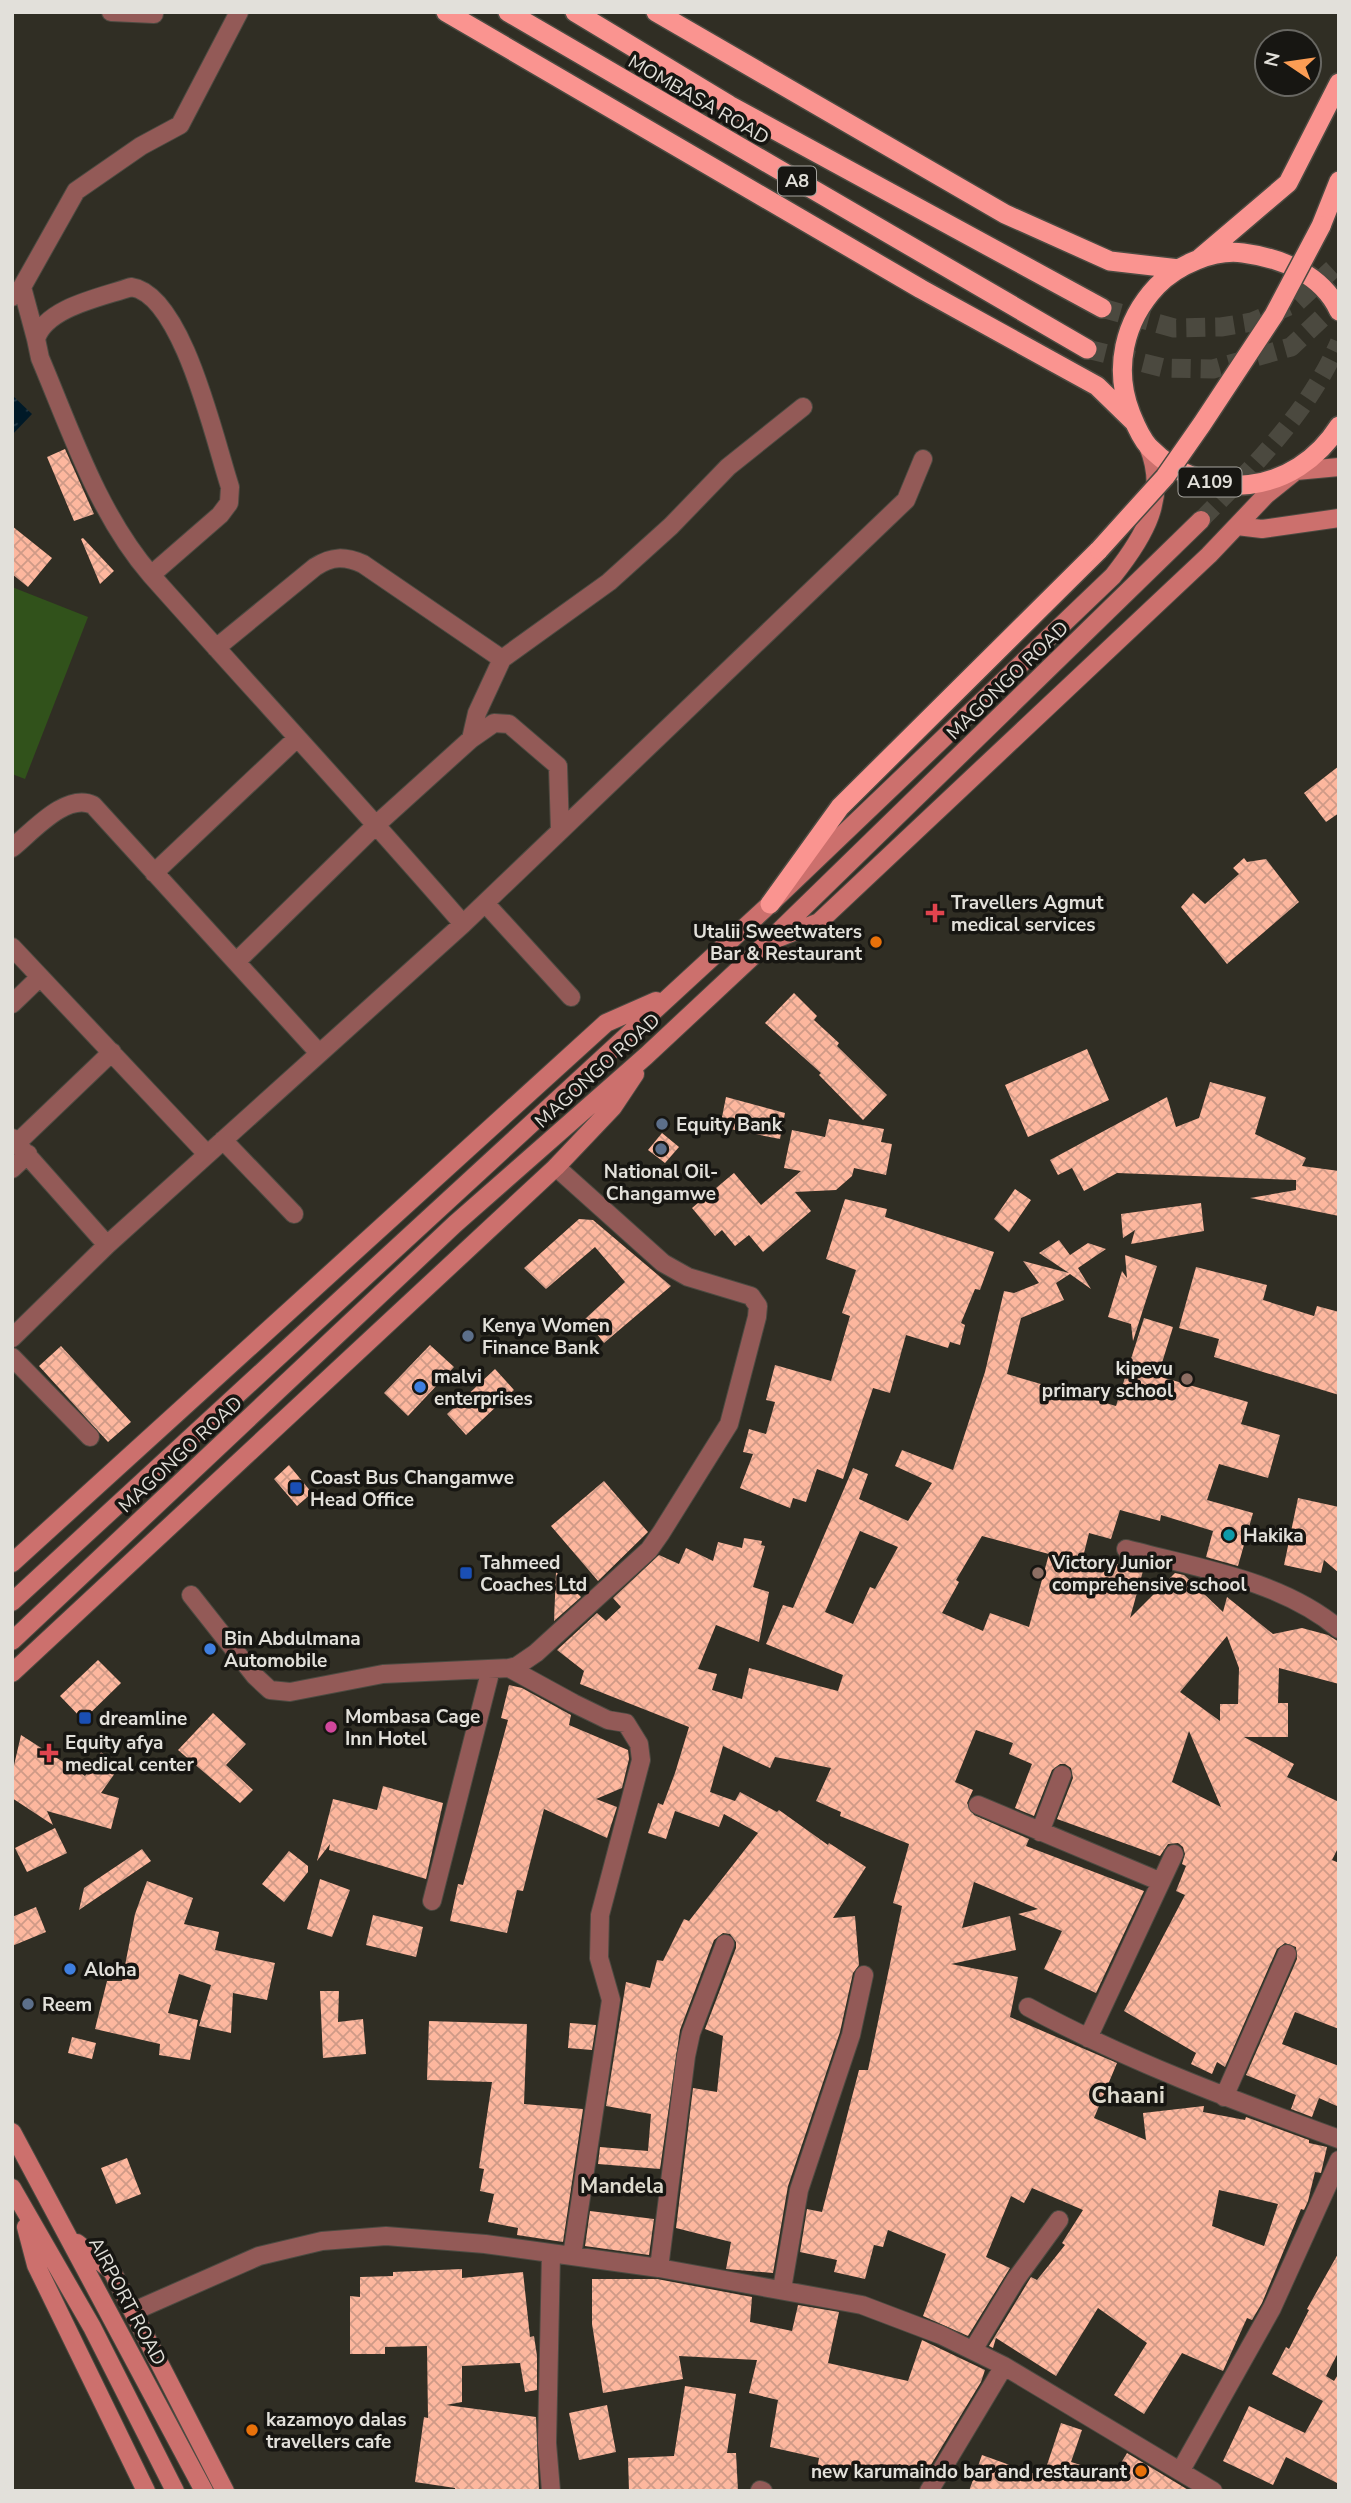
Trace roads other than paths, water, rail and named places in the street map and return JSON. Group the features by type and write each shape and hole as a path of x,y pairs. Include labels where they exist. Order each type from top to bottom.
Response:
{"highway":[{"path":"446,12 921,289 1097,386 1135,423"},
{"name":"MOMBASA ROAD","path":"508,12 1087,348"},
{"name":"MOMBASA ROAD","path":"575,12 729,105 1102,308"},
{"path":"656,12 1005,214 1110,261 1179,269"},
{"path":"1199,259 1288,183 1339,83"},
{"path":"771,904 840,807 1099,550 1173,466 1273,315 1321,226 1339,181"},
{"name":"A109","path":"1339,311 1309,275 1275,257 1237,252 1199,259 1179,269 1146,298 1126,337 1122,372 1126,402 1148,446 1187,474 1223,485 1260,484 1296,471 1325,447 1339,426"}],"main road":[{"name":"MAGONGO ROAD","path":"12,1602 771,904 1113,576 1141,541 1155,497 1155,465 1148,446"},
{"path":"768,942 819,922 1237,526 1266,495 1296,471 1339,467"},
{"path":"1237,526 1262,529 1339,518"},
{"name":"MAGONGO ROAD","path":"12,1641 455,1224 646,1056 768,942 1201,520"},
{"path":"12,1563 606,1023 670,995"},
{"path":"12,1673 556,1167 613,1107 646,1056"},
{"name":"AIRPORT ROAD","path":"12,2132 72,2239 204,2491"},
{"path":"16,2196 36,2265 146,2491"},
{"path":"16,2196 104,2350 175,2491"},
{"path":"72,2239 112,2271 225,2491"}],"street":[{"path":"111,12 154,14"},
{"path":"239,12 180,125 141,146 76,191 17,292 36,339 40,358 108,512 124,541 296,739 377,824 463,924"},
{"path":"36,339 44,325 62,312 131,287 141,288 151,296 172,324 191,361 230,486 229,503 206,529 151,575"},
{"path":"471,739 474,719 502,659 609,582 655,541 728,467 803,407"},
{"path":"12,1338 107,1245 463,924 906,500 923,460"},
{"path":"216,648 315,567 326,560 349,558 363,564 502,659"},
{"path":"236,962 377,824 471,739 494,723 504,722 555,761 561,782 560,831"},
{"path":"154,873 296,739"},
{"path":"12,848 69,804 85,801 93,805 319,1053"},
{"path":"485,903 571,997"},
{"path":"12,947 207,1154"},
{"path":"12,1004 40,977"},
{"path":"12,1168 19,1145 112,1052"},
{"path":"223,1140 294,1214"},
{"path":"19,1145 107,1245"},
{"path":"191,1595 255,1676 270,1690 281,1693 383,1674 517,1666 536,1653 649,1550 729,1424 758,1306 751,1296 688,1277 663,1263 556,1167"},
{"path":"12,1357 90,1437"},
{"path":"1125,1549 1244,1581 1297,1599 1339,1629"},
{"path":"432,1901 500,1669"},
{"path":"500,1669 608,1720 626,1723 641,1752 600,1915 599,1958 611,2000 572,2256"},
{"path":"1040,1832 1062,1775"},
{"path":"978,1805 1159,1881"},
{"path":"1088,2038 1159,1881 1174,1854"},
{"path":"659,2268 686,2056 691,2033 725,1944"},
{"path":"1224,2097 1287,1954"},
{"path":"782,2289 799,2190 851,2035 864,1975"},
{"path":"1028,2007 1088,2038 1224,2097 1339,2139"},
{"path":"1181,2470 1272,2308 1339,2160"},
{"path":"973,2350 1016,2279 1059,2220"},
{"path":"134,2311 259,2256 322,2241 386,2236 424,2239 485,2244 659,2268 862,2305 973,2350 1004,2366 1213,2491"},
{"path":"551,2254 547,2443 551,2491"},
{"path":"929,2491 1004,2366"}],"water":[{"path":"12,395 32,414 12,435"}],"tunnel":[{"path":"1102,308 1174,328 1221,327 1252,322 1296,303 1339,263"},
{"path":"1087,349 1164,368 1213,369 1291,347 1339,302"},
{"path":"1201,520 1260,459 1296,415 1327,368 1339,342"}],"place":[{"name":"Travellers Agmut medical services","path":"935,913"},
{"name":"Utalii Sweetwaters Bar & Restaurant","path":"876,942"},
{"name":"Equity Bank","path":"662,1124"},
{"name":"National Oil- Changamwe","path":"661,1149"},
{"name":"Kenya Women Finance Bank","path":"468,1336"},
{"name":"kipevu primary school","path":"1187,1379"},
{"name":"malvi enterprises","path":"420,1387"},
{"name":"Coast Bus Changamwe Head Office","path":"296,1488"},
{"name":"Hakika","path":"1229,1535"},
{"name":"Tahmeed Coaches Ltd","path":"466,1573"},
{"name":"Victory Junior comprehensive school","path":"1038,1573"},
{"name":"Bin Abdulmana Automobile","path":"210,1649"},
{"name":"dreamline","path":"85,1718"},
{"name":"Mombasa Cage Inn Hotel","path":"331,1727"},
{"name":"Equity afya medical center","path":"49,1753"},
{"name":"Aloha","path":"70,1969"},
{"name":"Reem","path":"28,2004"},
{"name":"kazamoyo dalas travellers cafe","path":"252,2430"},
{"name":"new karumaindo bar and restaurant","path":"1141,2471"}],"district":[{"name":"Chaani","path":"1128,2095"},
{"name":"Mandela","path":"622,2186"}]}
